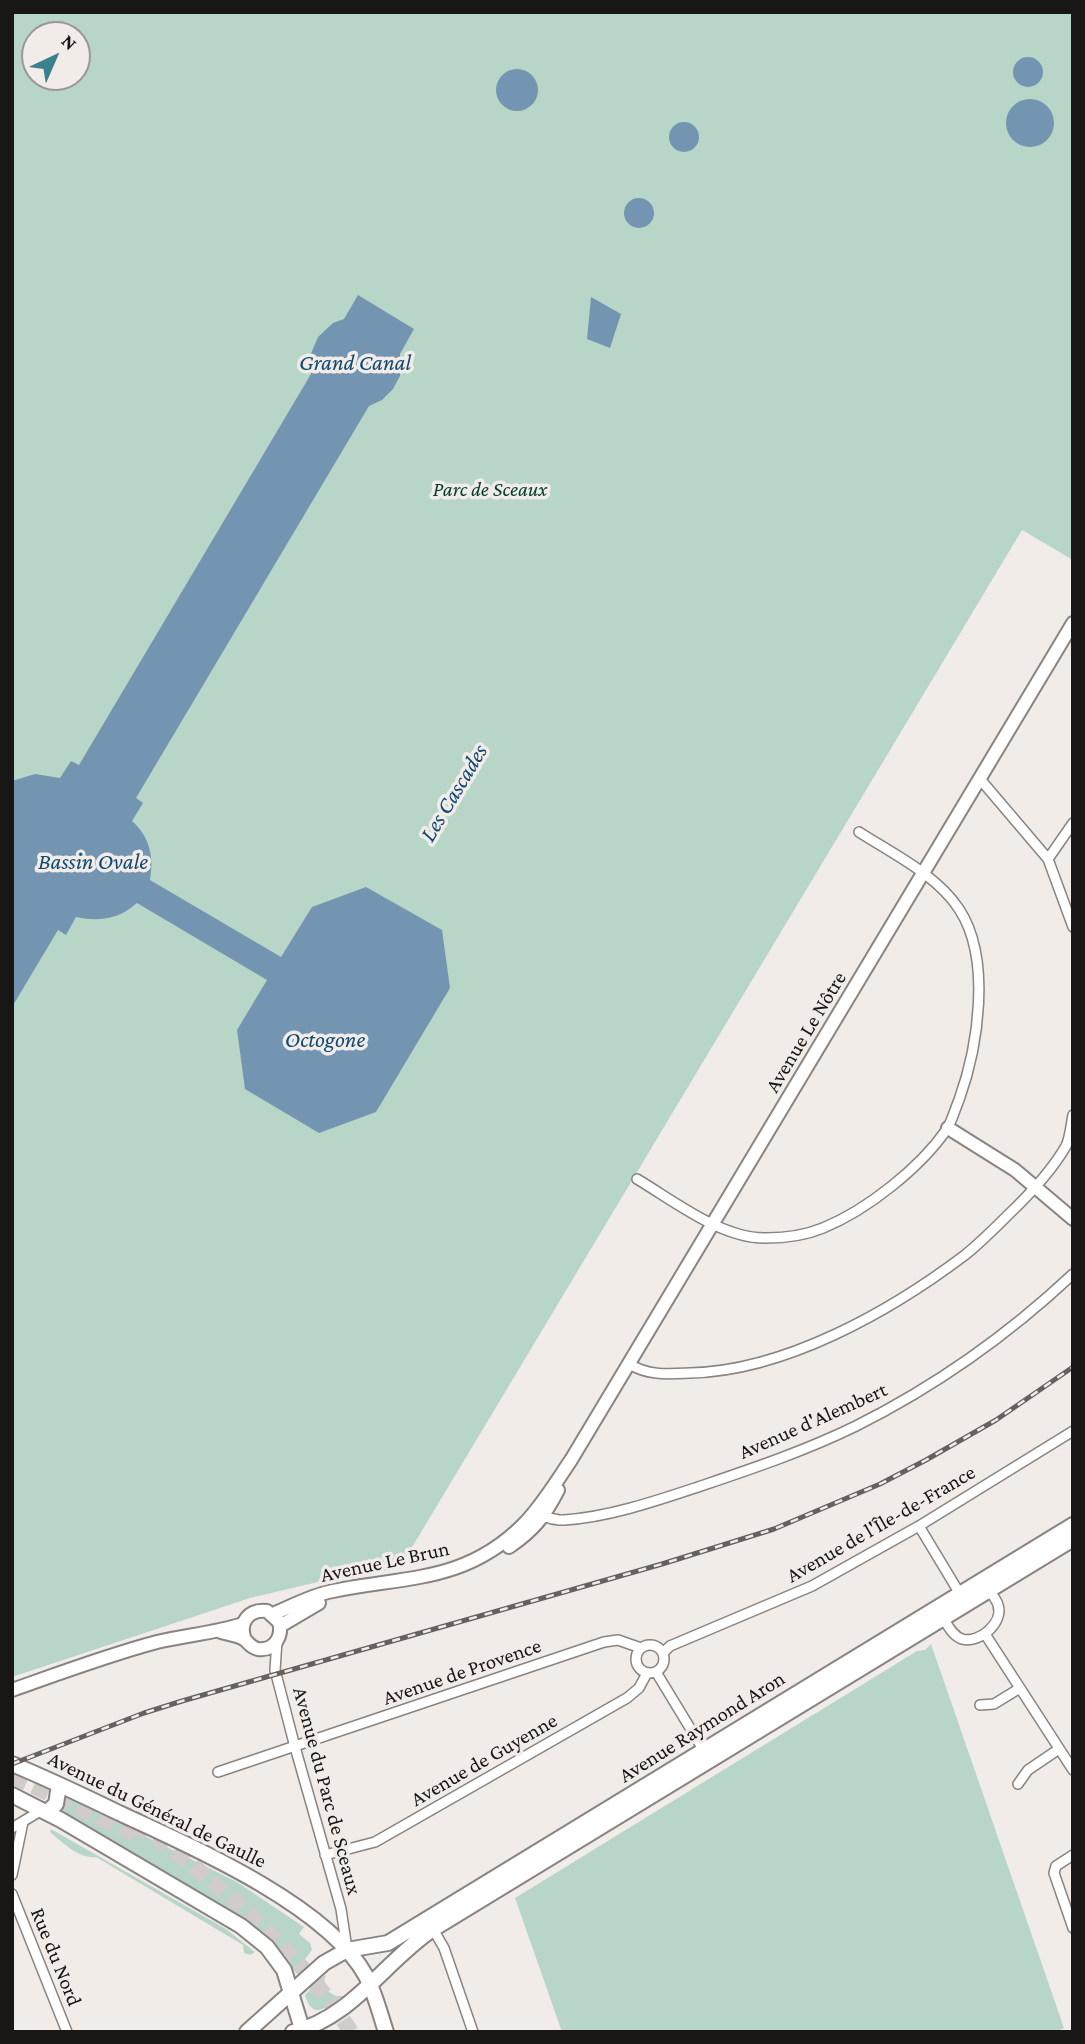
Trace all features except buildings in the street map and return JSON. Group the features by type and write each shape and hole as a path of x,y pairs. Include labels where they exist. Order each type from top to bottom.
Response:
{"main road":[{"name":"Avenue Le Nôtre","path":"538,1516 713,1224 918,871 980,779 1073,623"},
{"path":"948,1128 1015,1170 1073,1219"},
{"name":"Avenue Le Brun","path":"273,1614 332,1591 421,1578 463,1566 495,1548 538,1516"},
{"name":"Avenue Le Brun","path":"280,1626 312,1605 337,1598 433,1582 465,1571 532,1530 538,1516"},
{"name":"Avenue Raymond Aron","path":"347,1950 388,1943 1073,1525"},
{"name":"Avenue Raymond Aron","path":"300,2031 329,2017 370,1986 406,1949 433,1930 1073,1539"},
{"path":"255,1611 273,1614 280,1626 277,1641 260,1649 249,1645 245,1640 245,1619 255,1611"},
{"path":"12,1690 154,1643 187,1635 221,1632 243,1625"},
{"path":"221,1632 245,1640"},
{"name":"Avenue du Général de Gaulle","path":"12,1764 222,1861 283,1898 347,1950 367,1977 386,2032"},
{"path":"29,1803 28,1793 35,1780 41,1777"},
{"path":"45,1811 56,1804 59,1785"},
{"path":"12,1795 45,1811 241,1926 267,1947 278,1960 292,1990 300,2031"},
{"path":"247,2032 324,1963 347,1950"}],"street":[{"path":"980,779 1048,859 1073,927"},
{"path":"1048,859 1073,823"},
{"path":"637,1179 713,1224 737,1234 764,1238 793,1236 822,1229 853,1213 889,1188 948,1128 962,1091 976,1033 978,971 971,939 961,911 944,889 859,832"},
{"path":"629,1364 650,1374 706,1373 775,1357 829,1336 874,1314 967,1254 1036,1188 1070,1141 1073,1115"},
{"name":"Avenue d'Alembert","path":"538,1516 562,1521 658,1501 788,1456 855,1426 917,1393 979,1353 1012,1329 1073,1274"},
{"name":"Avenue de l'Île-de-France","path":"663,1653 670,1646 812,1586 919,1526 1073,1431"},
{"path":"919,1526 960,1594"},
{"path":"943,1618 960,1638 975,1639 985,1634 994,1624 999,1612 989,1590"},
{"path":"985,1634 1073,1770"},
{"name":"Avenue de Provence","path":"218,1772 604,1642 618,1640 641,1648"},
{"name":"Avenue du Parc de Sceaux","path":"277,1641 275,1670 344,1922 347,1950"},
{"path":"651,1672 663,1666 663,1653 653,1645 641,1648 636,1660 639,1668 651,1672 704,1751"},
{"name":"Avenue de Guyenne","path":"325,1856 375,1842 627,1698 651,1672"},
{"path":"980,1705 994,1704 1020,1688"},
{"path":"1018,1784 1028,1770 1059,1749"},
{"path":"12,1828 45,1811"},
{"path":"12,1875 23,1822"},
{"path":"1073,1855 1056,1866 1054,1873 1073,1928"},
{"name":"Rue du Nord","path":"12,1894 67,2032"},
{"path":"433,1930 444,1948 473,2032"}],"green space":[{"name":"Parc de Sceaux","path":"12,12 1073,12 1073,560 1022,530 399,1569 335,1578 250,1598 12,1677"},
{"path":"931,1644 1064,2028 1055,2032 562,2032 515,1898"},
{"path":"68,1798 237,1882 304,1927 299,1934 310,1943 312,1950 303,1962 292,1969 276,1947 251,1925 61,1813"},
{"path":"51,1829 226,1929 255,1952 250,1955 244,1953 243,1945 96,1857 83,1855 72,1849 50,1832"},
{"path":"326,1974 324,1981 327,1990 336,1996 343,1996 327,2007 316,2010 308,2003 305,1995"}],"water":[{"path":"1028,57 1039,61 1043,72 1039,83 1028,87 1017,83 1013,72 1017,61"},
{"path":"517,69 532,75 538,90 532,105 517,111 502,105 496,90 502,75"},
{"path":"1030,99 1047,106 1054,123 1047,140 1030,147 1013,140 1006,123 1013,106"},
{"path":"684,122 695,126 699,137 695,148 684,152 673,148 669,137 673,126"},
{"path":"639,198 650,202 654,213 650,224 639,228 628,224 624,213 628,202"},
{"path":"358,295 414,329 400,354 400,376 393,389 382,400 369,406 136,798 143,803 132,821 147,841 151,863 150,880 281,957 312,907 366,887 442,930 450,988 376,1112 319,1133 245,1089 237,1030 267,980 137,903 123,913 109,918 76,917 66,935 58,930 12,1007 12,781 35,774 60,778 71,761 79,765 311,374 310,356 318,337 333,323 344,319"},
{"path":"591,297 621,314 610,348 587,339"}],"tunnel":[{"path":"12,1776 143,1838"},
{"path":"134,1825 179,1854 264,1928 320,1988 351,2032"}],"railway":[{"path":"12,1764 182,1701 662,1564 774,1529 880,1484 926,1460 996,1420 1073,1367"}],"water label":[{"name":"Grand Canal","path":"355,363"},
{"name":"Les Cascades","path":"454,793"},
{"name":"Bassin Ovale","path":"93,862"},
{"name":"Octogone","path":"325,1040"}]}
